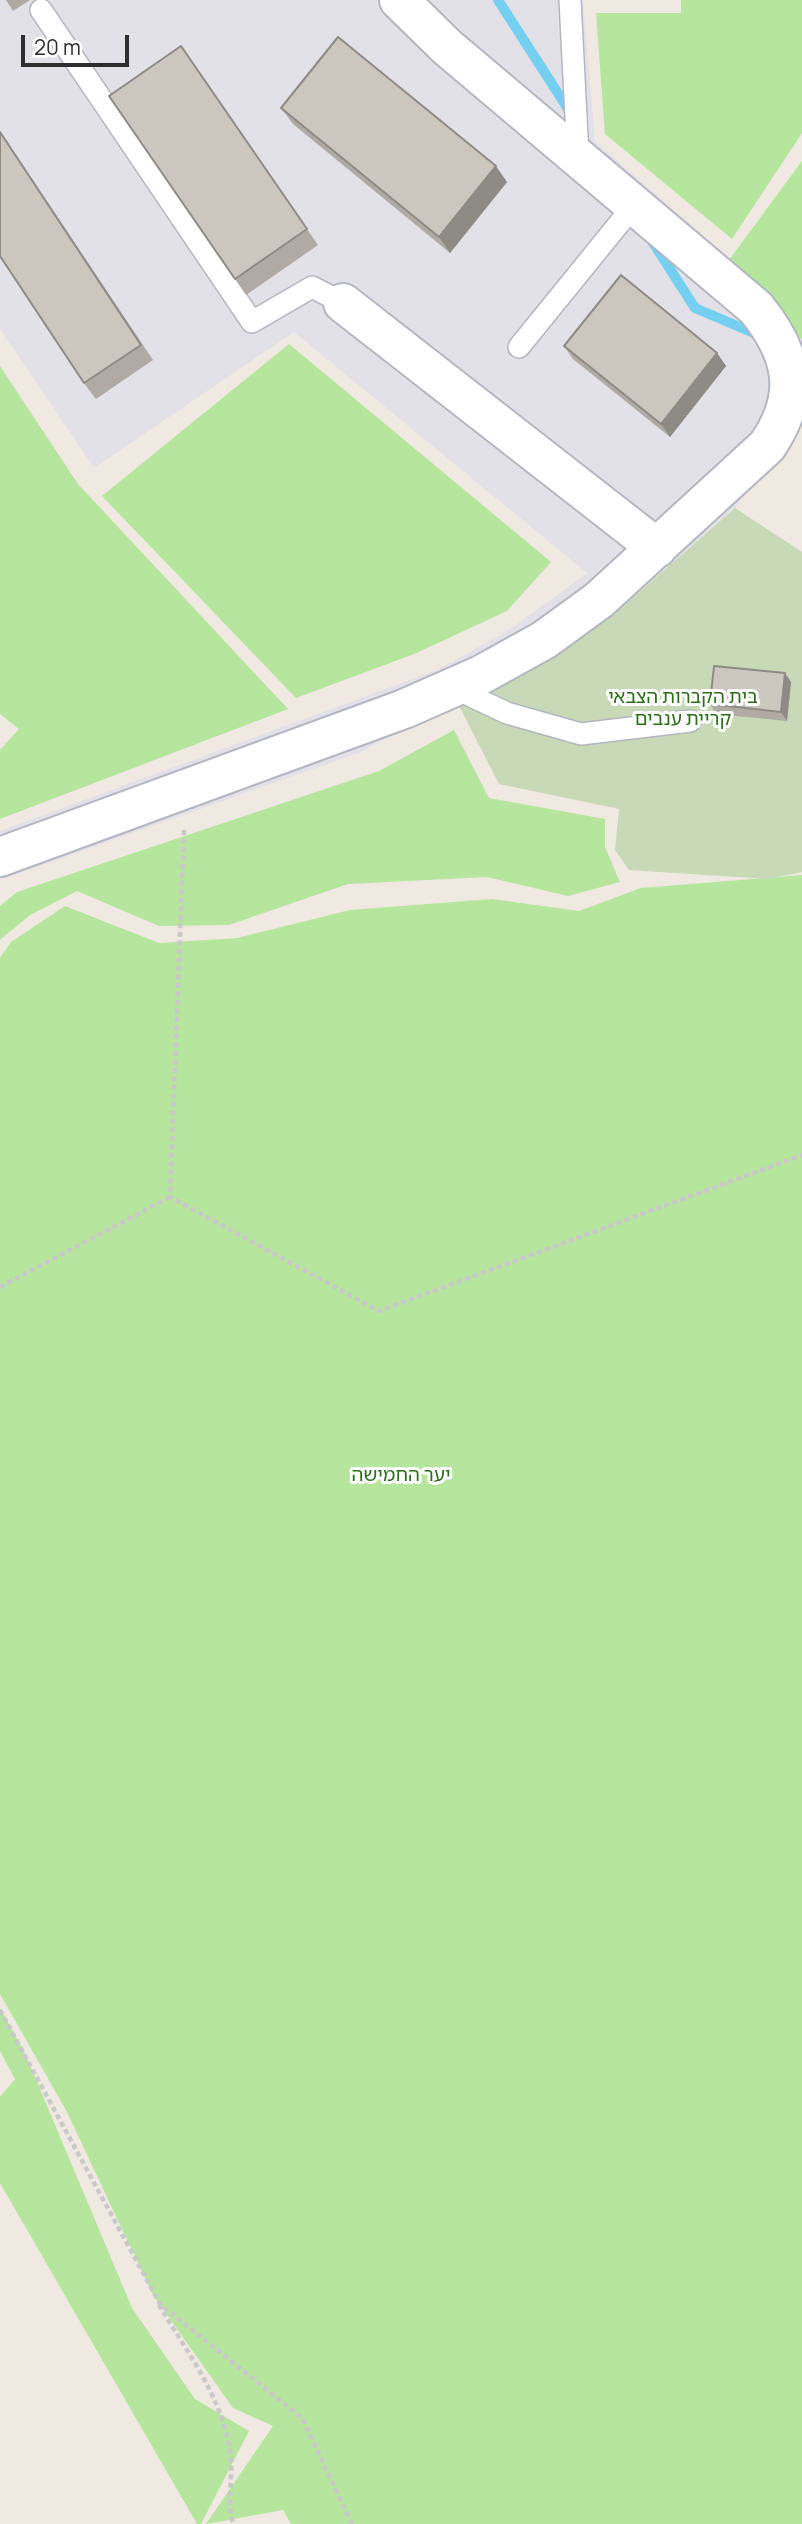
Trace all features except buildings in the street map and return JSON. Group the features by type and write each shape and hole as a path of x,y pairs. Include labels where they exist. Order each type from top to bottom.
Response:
{"street":[{"path":"0,857 404,709 454,688 563,627 599,600 767,446 795,414 791,373 779,339 769,323 743,295 447,47 399,0"},
{"path":"343,303 656,548"}],"lane":[{"path":"569,0 578,156"},
{"path":"41,10 252,322 312,287 343,303"},
{"path":"519,346 635,204"},
{"path":"454,688 507,713 558,730 581,734 690,720"}],"path":[{"path":"170,1198 186,788"},
{"path":"170,1198 379,1311 802,1155"},
{"path":"0,1287 170,1198"},
{"path":"0,2010 160,2304 302,2418 352,2524"},
{"path":"153,2295 218,2403 230,2445 230,2511 233,2524"}],"shaded area":[{"path":"0,0 583,0 595,141 802,323 802,423 735,508 621,608 361,752 0,880 0,831 437,670 509,630 587,573 294,332 94,468 0,329"}],"green space":[{"path":"681,0 802,0 802,133 732,239 605,134 596,13 681,13"},
{"path":"802,161 802,339 782,326 726,264"},
{"path":"289,344 551,562 507,611 414,654 296,698 102,496"},
{"path":"0,366 78,484 288,709 0,819 0,750 19,729 0,714"},
{"name":"בית הקברות הצבאי קריית ענבים","path":"735,508 802,552 802,872 768,879 629,870 615,850 619,809 499,784 456,700 621,608"},
{"path":"454,730 489,798 605,819 605,847 620,882 568,896 487,877 348,884 229,925 159,926 77,891 30,915 0,940 0,906 17,892 379,771"},
{"name":"יער החמישה","path":"802,875 802,2524 291,2524 283,2510 206,2524 273,2426 233,2408 153,2295 67,2112 0,1994 0,958 11,942 65,906 159,943 237,938 350,910 492,899 579,911 641,888"},
{"path":"0,2008 24,2051 132,2308 195,2399 249,2431 201,2524 197,2524 0,2183 0,2097 15,2079 0,2051"}],"waterway":[{"path":"498,0 572,115"},
{"path":"652,241 695,308 761,336"}]}
